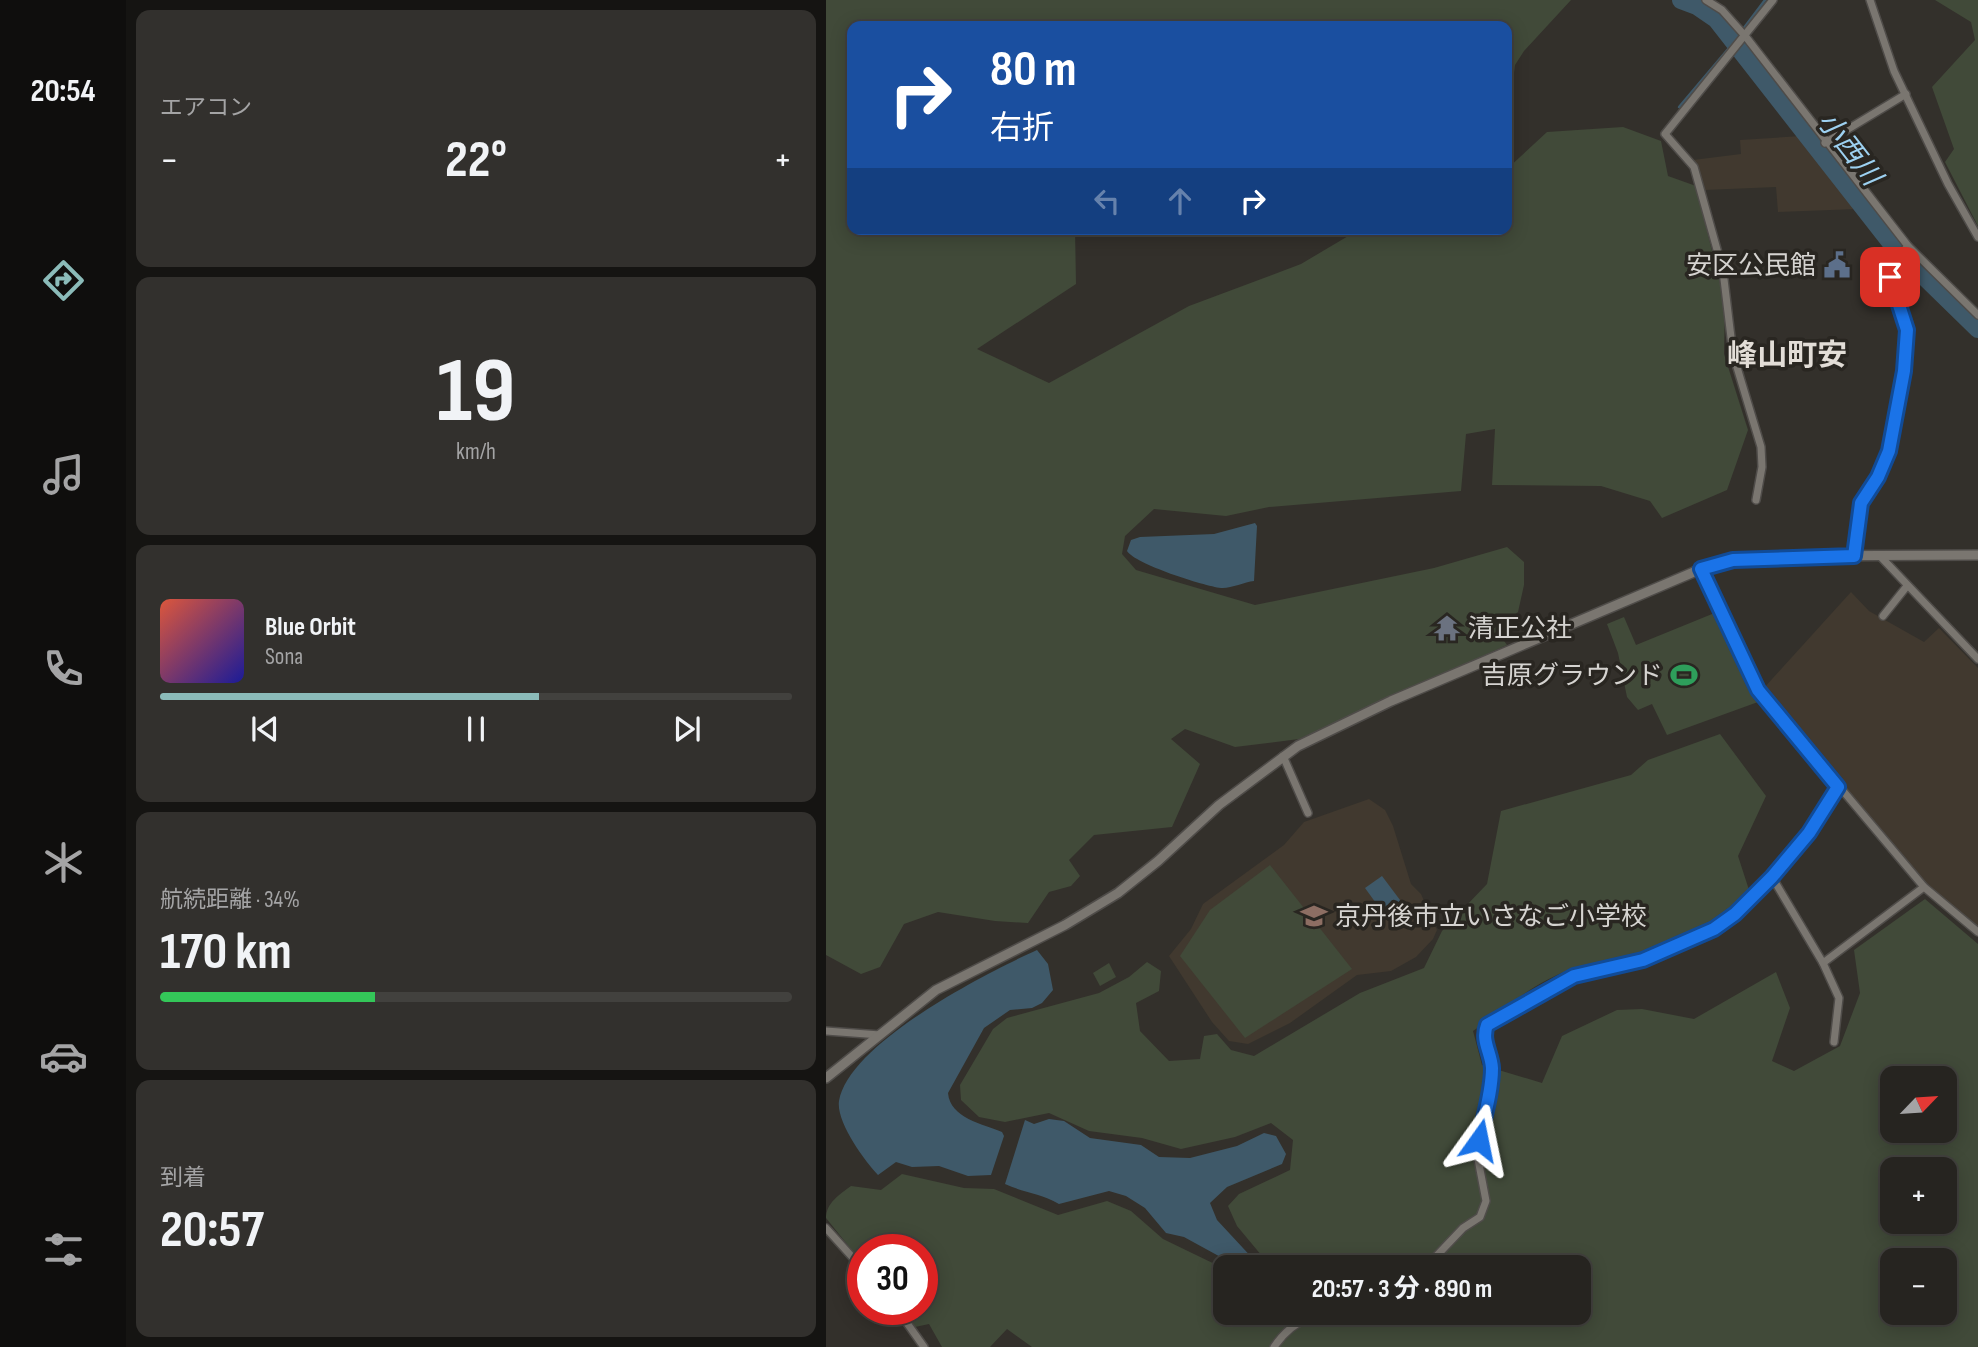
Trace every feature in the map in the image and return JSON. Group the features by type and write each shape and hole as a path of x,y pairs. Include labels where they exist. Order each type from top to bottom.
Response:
{"street":[{"path":"1706,0 1722,10 1746,37 1825,143 1908,246 1978,315"},
{"path":"1756,500 1762,467 1761,447 1733,354 1723,271 1694,167 1665,134 1746,37 1773,0"},
{"path":"1870,0 1894,71 1948,184 1978,237"},
{"path":"1825,143 1906,94"},
{"path":"1854,556 1861,503 1878,477 1889,451 1896,419 1907,330 1889,267 1908,246"},
{"path":"826,1078 911,1008 954,979 1065,925 1118,893 1158,861 1219,805 1283,757 1391,702 1701,569 1733,560 1978,555"},
{"path":"1880,556 1978,659"},
{"path":"1701,569 1758,690 1924,887 1978,932"},
{"path":"1883,616 1907,586"},
{"path":"1283,757 1308,813"},
{"path":"1437,1255 1463,1228 1480,1217 1486,1201 1478,1159 1491,1084 1492,1066 1483,1036 1487,1025 1574,976 1643,960 1714,929 1735,914 1772,877 1809,833 1838,787"},
{"path":"1772,877 1823,963 1839,998 1834,1042"},
{"path":"1823,963 1924,887"},
{"path":"826,1031 880,1035"},
{"path":"826,1228 847,1251"},
{"path":"908,1325 924,1347"},
{"path":"1274,1347 1294,1325"}],"shaded area":[{"path":"1801,136 1857,209 1778,212 1776,187 1704,190 1693,160 1741,154 1740,140"},
{"path":"1851,592 1869,611 1924,642 1939,628 1978,668 1978,929 1922,879 1763,689"},
{"name":"京丹後市立いさなご小学校","path":"1369,799 1385,810 1393,826 1411,884 1421,894 1437,930 1433,939 1416,957 1391,971 1357,975 1290,1023 1248,1044 1229,1041 1212,1022 1169,956 1191,929 1203,904 1284,845 1304,822"}],"green space":[{"path":"826,0 1571,0 1524,51 1515,65 1512,90 1512,21 847,21 847,235 1075,235 1076,284 977,349 1049,383 1189,306 1301,264 1350,235 1512,235 1512,164 1547,132 1623,127 1661,141 1668,176 1696,186 1725,304 1724,354 1748,430 1727,490 1662,518 1650,501 1601,486 1492,485 1495,429 1466,434 1461,491 1269,507 1226,516 1154,509 1125,536 1122,554 1136,570 1255,605 1434,568 1507,547 1524,562 1524,585 1518,612 1496,630 1507,645 1299,739 1235,747 1185,729 1171,739 1200,764 1172,827 1094,835 1069,860 1080,876 1071,886 1049,892 1028,923 938,912 904,924 880,967 861,974 826,955"},
{"path":"1935,0 1978,0 1978,226 1945,162 1954,149 1932,87 1975,40 1971,22"},
{"name":"吉原グラウンド","path":"1717,612 1758,702 1667,735 1652,704 1638,710 1627,697 1618,653 1607,624 1624,617 1636,645"},
{"path":"1720,734 1766,796 1738,856 1750,893 1714,924 1671,947 1633,959 1573,969 1533,988 1473,1031 1482,1065 1542,1083 1562,1036 1617,1010 1642,1009 1694,1019 1776,972 1790,1008 1772,1061 1794,1071 1840,1046 1860,993 1854,950 1925,899 1978,944 1978,1347 1032,1347 1007,1329 990,1347 942,1347 930,1325 938,1325 938,1234 847,1234 847,1244 826,1218 831,1203 851,1186 881,1190 902,1174 964,1188 994,1189 1058,1215 1107,1201 1131,1211 1163,1239 1213,1263 1213,1325 1591,1325 1591,1255 1261,1255 1237,1226 1228,1206 1239,1194 1290,1170 1293,1140 1271,1123 1235,1137 1181,1149 1142,1138 1089,1131 1049,1113 1005,1122 979,1117 961,1100 960,1085 993,1029 1007,1018 1099,993 1129,977 1147,962 1161,971 1159,991 1136,1003 1140,1031 1169,1061 1200,1059 1204,1036 1217,1034 1231,1050 1254,1056 1360,993 1424,968 1442,931 1487,884 1501,811 1631,775 1648,760"},
{"path":"1270,865 1352,969 1245,1038 1180,956 1210,910"},
{"path":"1109,963 1116,977 1100,986 1093,973"}],"water":[{"path":"1255,523 1254,581 1229,587 1212,586 1171,574 1143,562 1127,551 1131,540 1140,537 1214,534"},
{"path":"1382,876 1403,904 1386,917 1365,888"},
{"path":"1037,950 1048,964 1053,990 1042,1003 1032,1008 1010,1010 984,1028 948,1093 950,1102 961,1114 1002,1132 1004,1136 991,1175 968,1176 939,1166 912,1167 896,1162 878,1175 846,1130 839,1110 839,1101 848,1079 867,1056 922,1013 985,976"},
{"path":"1049,1119 1064,1121 1090,1138 1141,1145 1159,1157 1190,1158 1237,1146 1264,1133 1276,1136 1286,1154 1282,1164 1227,1187 1210,1203 1217,1220 1250,1255 1217,1255 1184,1237 1166,1233 1145,1208 1126,1196 1109,1191 1059,1204 1005,1184 1025,1120 1034,1124"}],"waterway":[{"name":"小西川","path":"1681,0 1697,6 1716,19 1895,248 1978,329"},
{"path":"1734,41 1765,0"},
{"path":"1679,107 1734,42"}],"place":[{"name":"安区公民館","path":"1837,265"},
{"name":"清正公社","path":"1447,628"},
{"name":"吉原グラウンド","path":"1684,675"},
{"name":"京丹後市立いさなご小学校","path":"1314,916"}],"district":[{"name":"峰山町安","path":"1787,355"}],"route":[{"path":"1479,1140 1491,1084 1492,1066 1483,1036 1487,1025 1541,991 1574,976 1643,960 1714,929 1735,914 1772,877 1809,833 1838,787 1758,690 1701,569 1733,560 1781,556 1854,556 1861,503 1878,477 1889,451 1904,371 1907,330 1890,277"}]}
